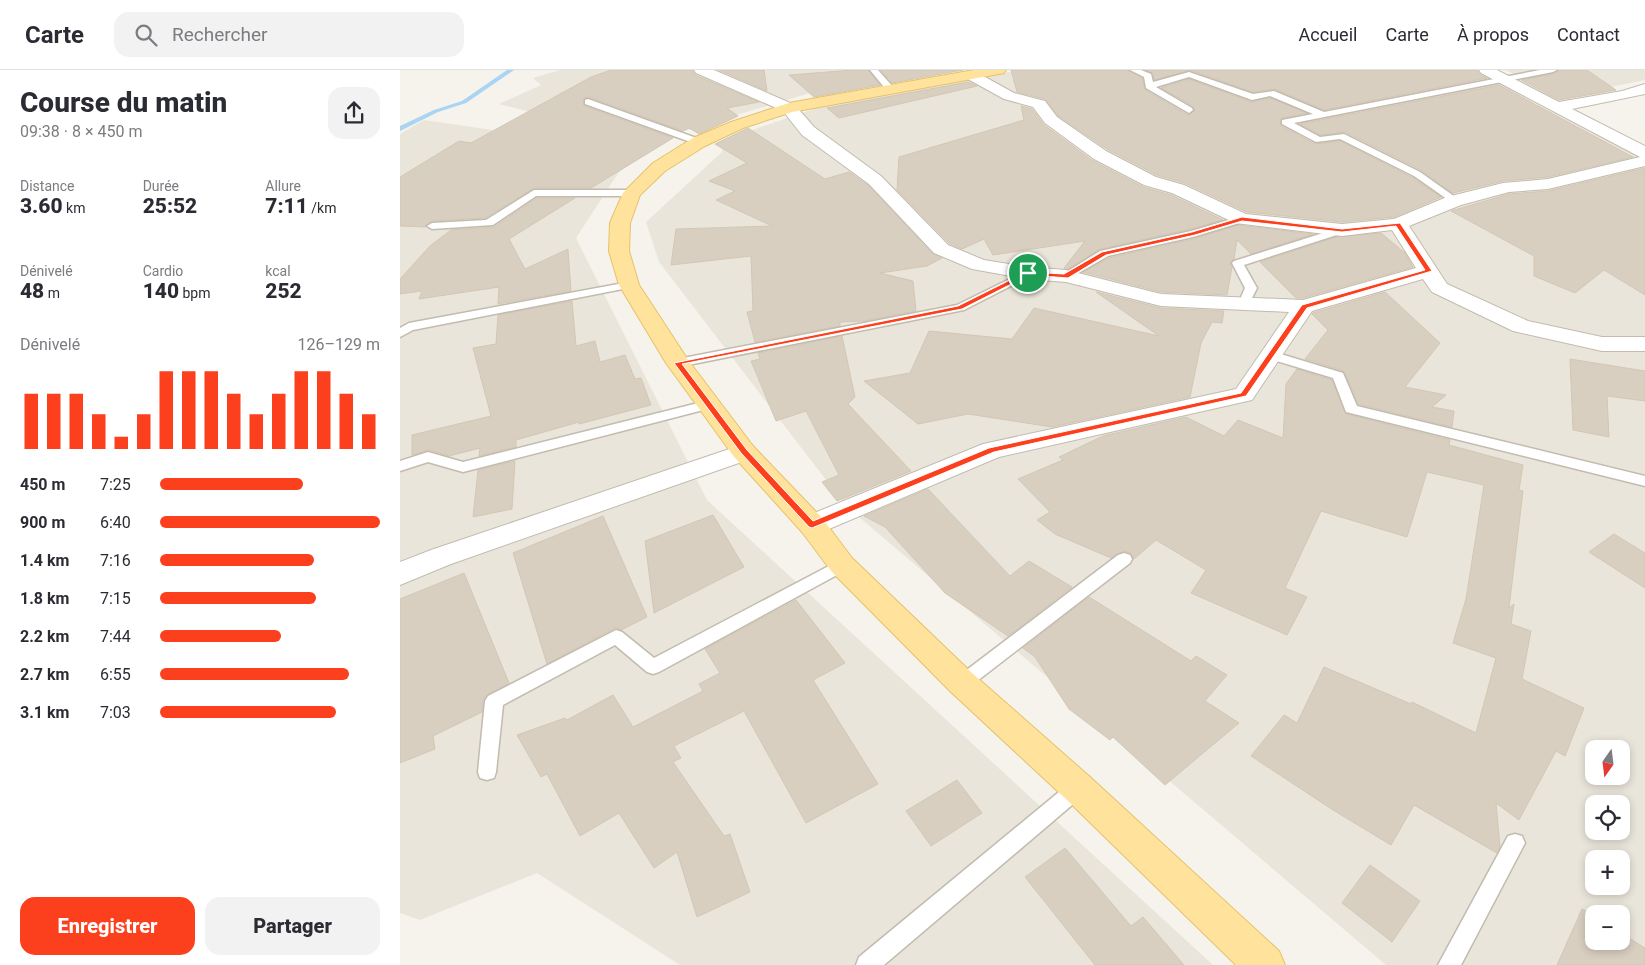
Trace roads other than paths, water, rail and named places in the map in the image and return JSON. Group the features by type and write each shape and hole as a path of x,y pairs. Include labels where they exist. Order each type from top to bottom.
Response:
{"main road":[{"path":"999,70 789,108 737,125 698,142 659,167 632,193 620,223 619,251 629,286 678,363 744,452 812,525 842,564 962,683 1078,788 1266,965"}],"street":[{"path":"701,70 789,108 808,131 875,180 941,249 979,265 1028,273 1066,276 1161,300 1304,306 1428,271"},
{"path":"1486,70 1645,154"},
{"path":"971,75 1009,96 1039,104 1051,120 1100,155 1141,177 1178,189 1242,219 1342,230 1398,224 1454,201 1509,187 1548,184 1645,160"},
{"path":"1555,107 1624,95 1645,89"},
{"path":"1398,224 1439,288 1521,326 1602,344 1645,344"},
{"path":"812,525 992,450 1244,395 1304,306"},
{"path":"400,574 450,554 744,452"}],"lane":[{"path":"874,70 890,90"},
{"path":"1134,70 1148,76 1149,86"},
{"path":"1454,201 1417,174 1341,136 1319,140 1285,122 1553,70"},
{"path":"1149,86 1189,74 1252,97 1271,92 1321,114"},
{"path":"1149,86 1189,110"},
{"path":"588,102 698,142"},
{"path":"432,226 489,223 534,193 632,193"},
{"path":"1066,276 1104,253 1193,234 1242,219"},
{"path":"1244,304 1251,288 1238,264 1342,230"},
{"path":"678,363 960,308 1028,273"},
{"path":"400,332 409,327 629,286"},
{"path":"1271,355 1338,376 1351,408 1645,481"},
{"path":"400,466 428,458 463,467 710,404"},
{"path":"962,683 1124,559"},
{"path":"487,772 494,701 616,636 653,667 842,564"},
{"path":"867,965 1078,788"},
{"path":"1448,965 1515,843"}],"waterway":[{"path":"400,129 436,111 464,102 511,70"}]}
